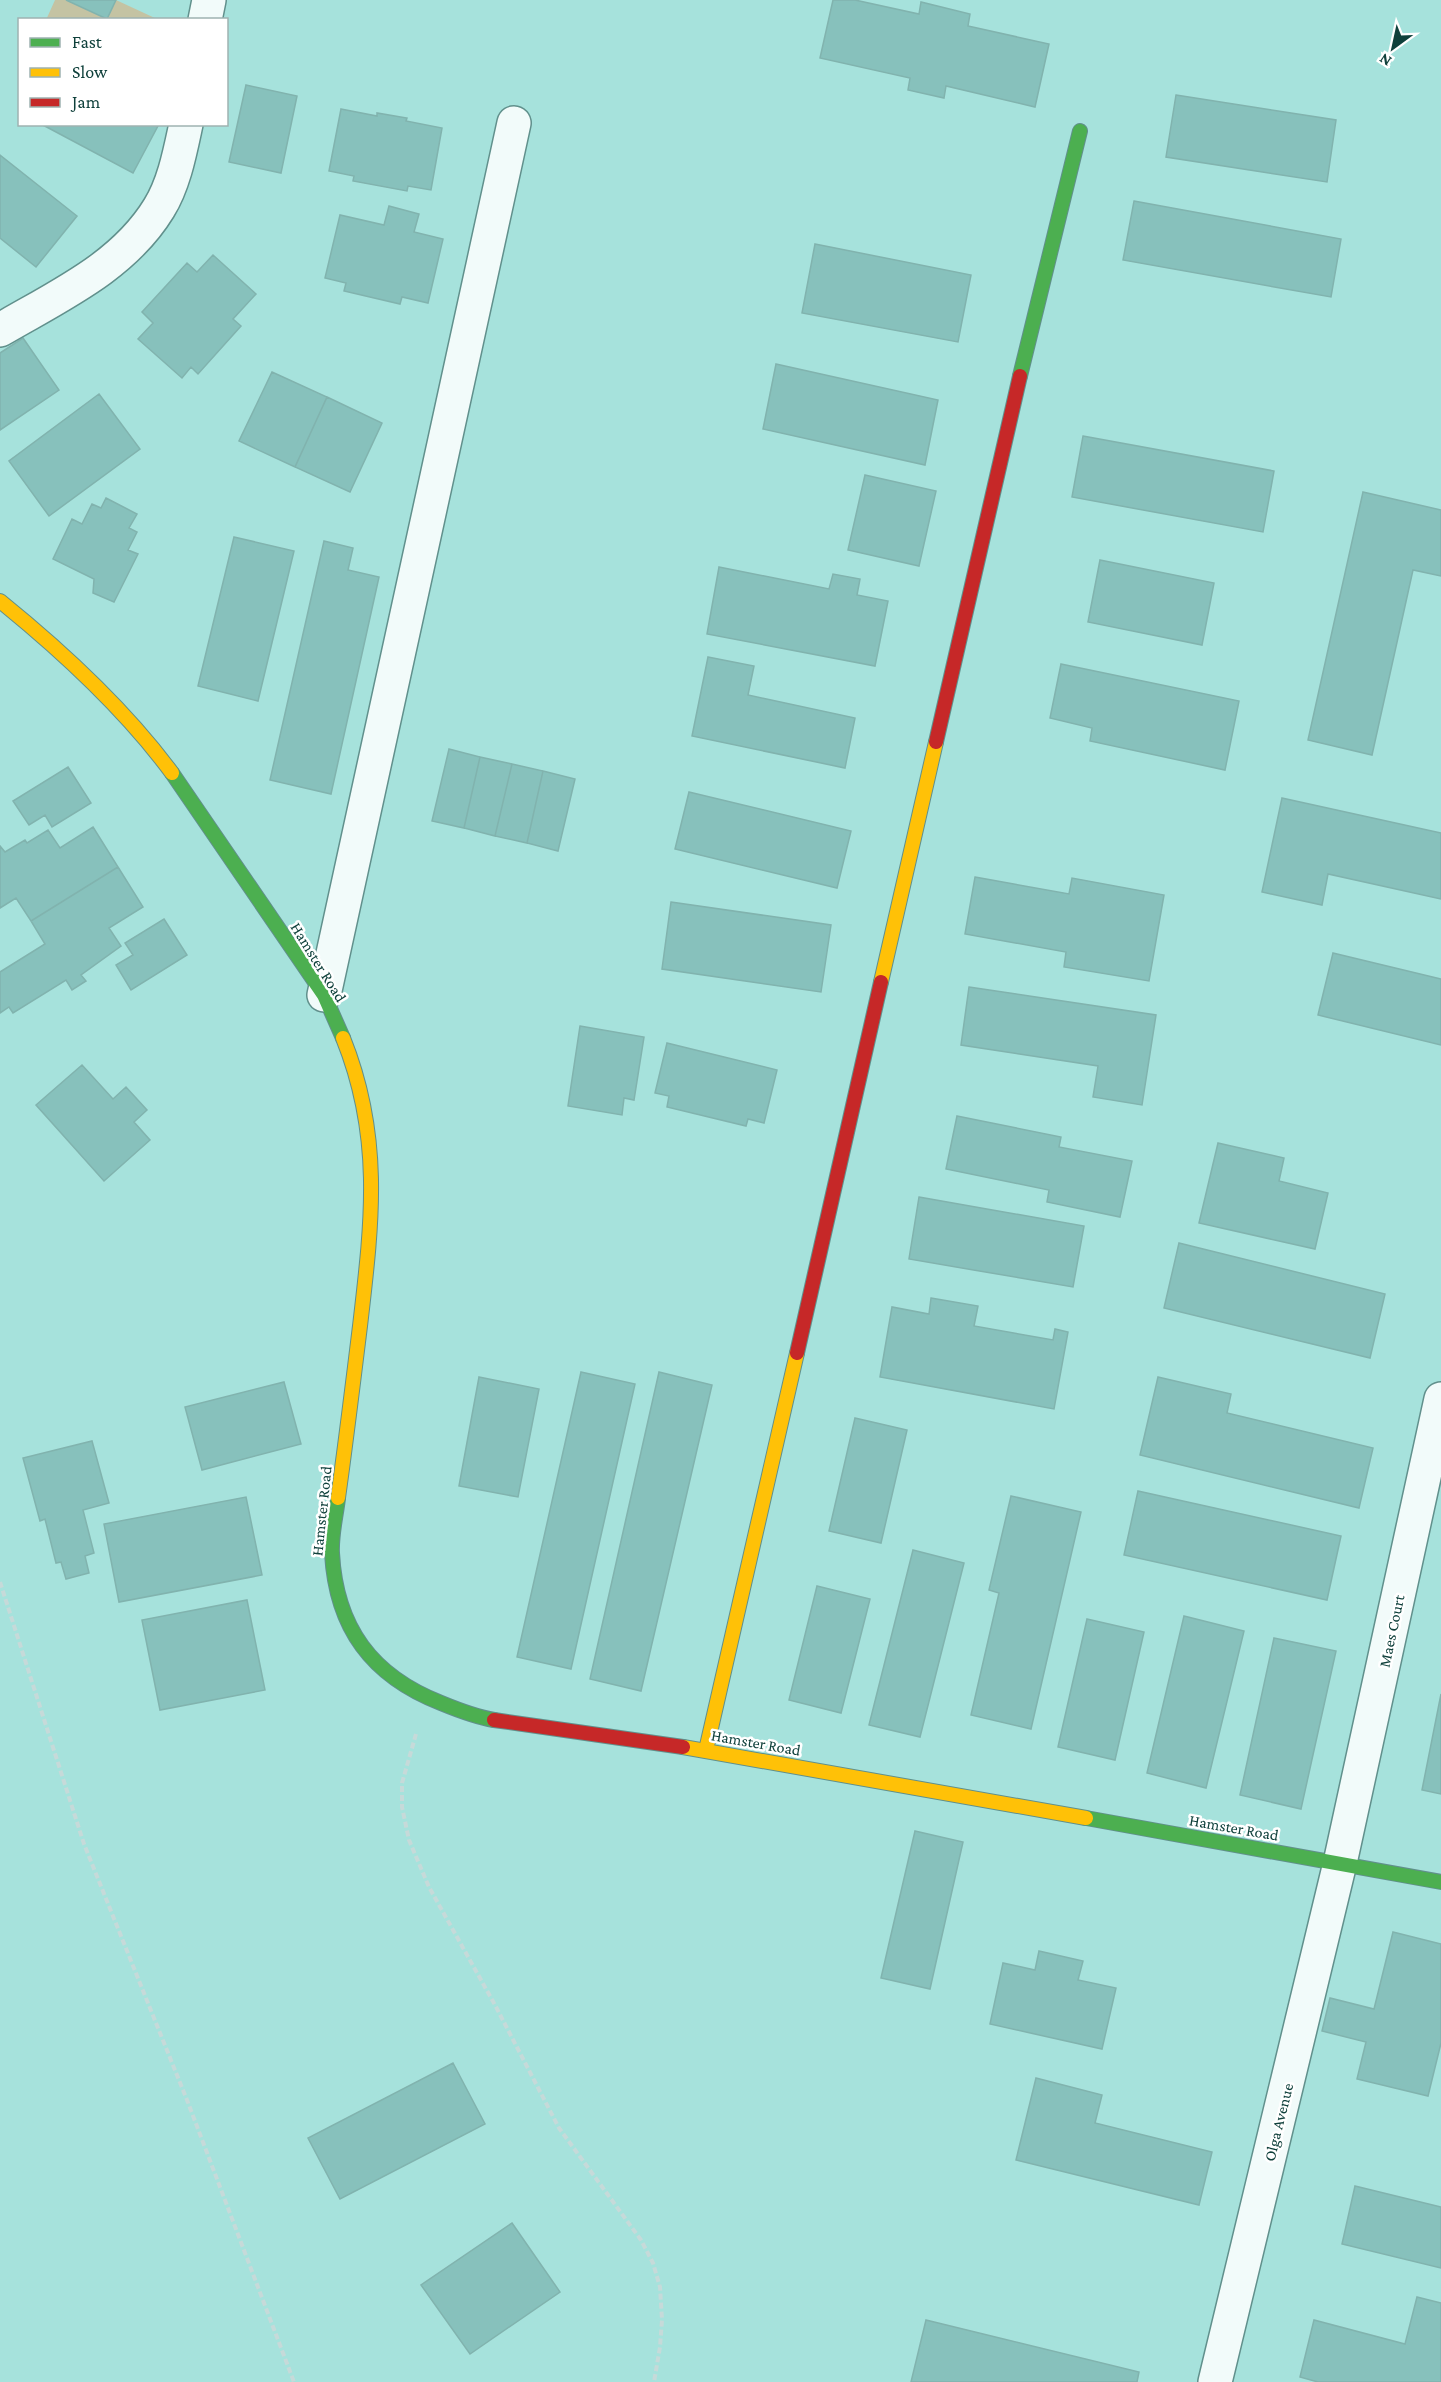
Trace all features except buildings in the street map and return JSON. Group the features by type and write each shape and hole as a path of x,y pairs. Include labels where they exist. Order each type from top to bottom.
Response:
{"street":[{"path":"205,18 209,0"},
{"path":"324,995 514,123"},
{"path":"0,330 100,272 143,231 160,206 173,175 185,126"},
{"path":"706,1750 1008,425 1080,131"},
{"name":"Hamster Road","path":"0,601 87,675 143,735 171,771 324,995 342,1036 364,1103 371,1206 370,1241 332,1551 333,1578 342,1611 360,1647 379,1668 428,1700 489,1719 706,1750 1441,1882"},
{"name":"Maes Court","path":"1340,1863 1441,1399"},
{"name":"Olga Avenue","path":"1215,2382 1340,1863"}],"path":[{"path":"0,1582 84,1844 187,2100 294,2382"},
{"path":"428,1700 402,1782 402,1807 408,1840 429,1887 560,2128 641,2240 653,2263 660,2287 662,2320 654,2382"}],"green space":[{"path":"55,0 66,0 105,18 47,18"},
{"path":"116,0 155,18 107,18"}],"traffic: fast":[{"path":"1020,376 1080,131"},
{"path":"172,773 324,995 343,1038"},
{"path":"338,1498 332,1546 335,1580 341,1604 362,1646 395,1679 417,1692 460,1711 494,1720"},
{"path":"1086,1818 1441,1882"}],"traffic: slow":[{"path":"0,601 92,682 134,726 172,773"},
{"path":"881,982 936,742"},
{"path":"338,1498 368,1251 371,1180 364,1110 356,1075 343,1038"},
{"path":"706,1750 797,1353"},
{"path":"683,1747 1086,1818"}],"traffic: jam":[{"path":"936,742 1020,376"},
{"path":"797,1353 881,982"},
{"path":"494,1720 683,1747"}]}
